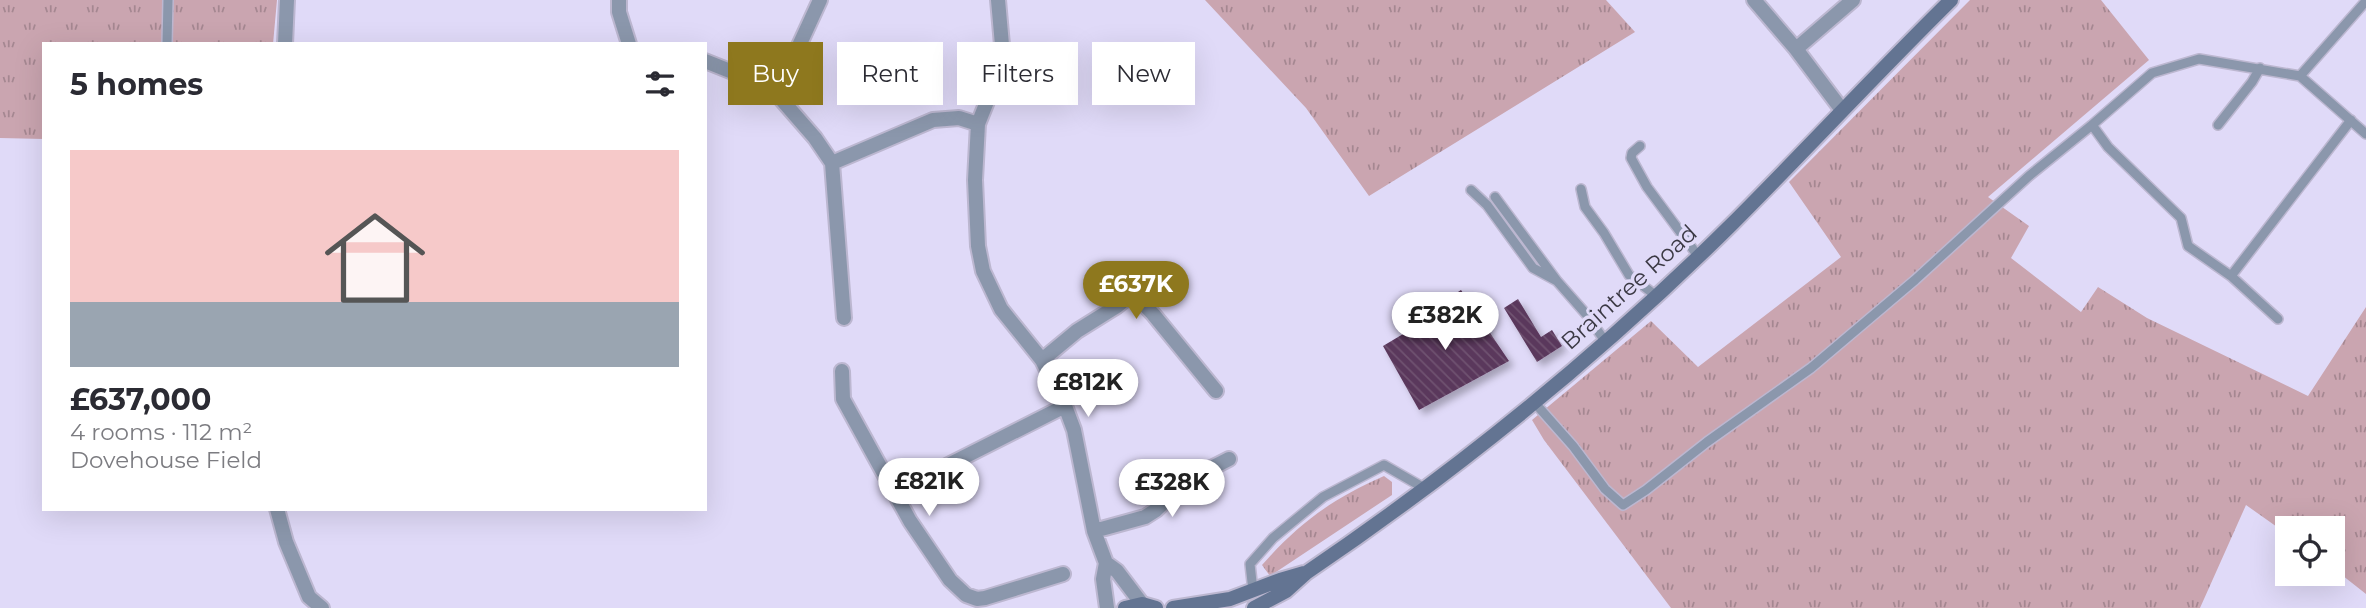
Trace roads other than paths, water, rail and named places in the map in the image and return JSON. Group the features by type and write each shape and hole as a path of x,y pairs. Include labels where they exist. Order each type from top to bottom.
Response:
{"main road":[{"name":"Braintree Road","path":"1254,608 1286,592 1306,573 1424,488 1534,402 1605,341 1698,256 1951,0"},
{"name":"Braintree Road","path":"1173,608 1216,603 1306,573"},
{"path":"1125,608 1149,606"}],"street":[{"path":"285,42 287,0"},
{"path":"619,0 628,42"},
{"path":"801,42 820,0"},
{"path":"998,0 1002,45 996,79 978,124 975,226 983,271 1001,309 1042,360 1074,430 1094,531 1106,563 1103,579 1107,608"},
{"path":"1754,0 1796,49 1842,110"},
{"path":"1796,49 1853,0"},
{"path":"707,62 728,70"},
{"path":"786,105 815,138 832,163 844,317"},
{"path":"832,163 933,120 959,118 978,124"},
{"path":"1042,360 1077,331 1133,293 1216,391"},
{"path":"842,371 843,399 910,521 950,580 966,595 985,598 1063,574"},
{"path":"895,492 1065,407"},
{"path":"1094,531 1145,517 1186,481 1229,459"},
{"path":"278,511 286,542 309,597 322,608"},
{"path":"1106,563 1117,571 1149,606"}],"lane":[{"path":"167,42 168,0"},
{"path":"2300,76 2366,1"},
{"path":"1534,402 1573,446 1605,489 1623,505 1811,368 2029,176 2152,73 2199,59 2300,76 2366,134"},
{"path":"2218,125 2260,68"},
{"path":"2231,276 2351,120"},
{"path":"2092,125 2108,147 2181,218 2188,246 2231,276 2278,319"},
{"path":"1640,146 1632,153 1631,158 1647,187 1698,256"},
{"path":"1581,189 1585,207 1629,275 1656,295"},
{"path":"1471,190 1487,205 1533,268 1557,281"},
{"path":"1495,197 1605,341"},
{"path":"1253,592 1250,564 1273,538 1323,497 1384,465 1424,488"}]}
